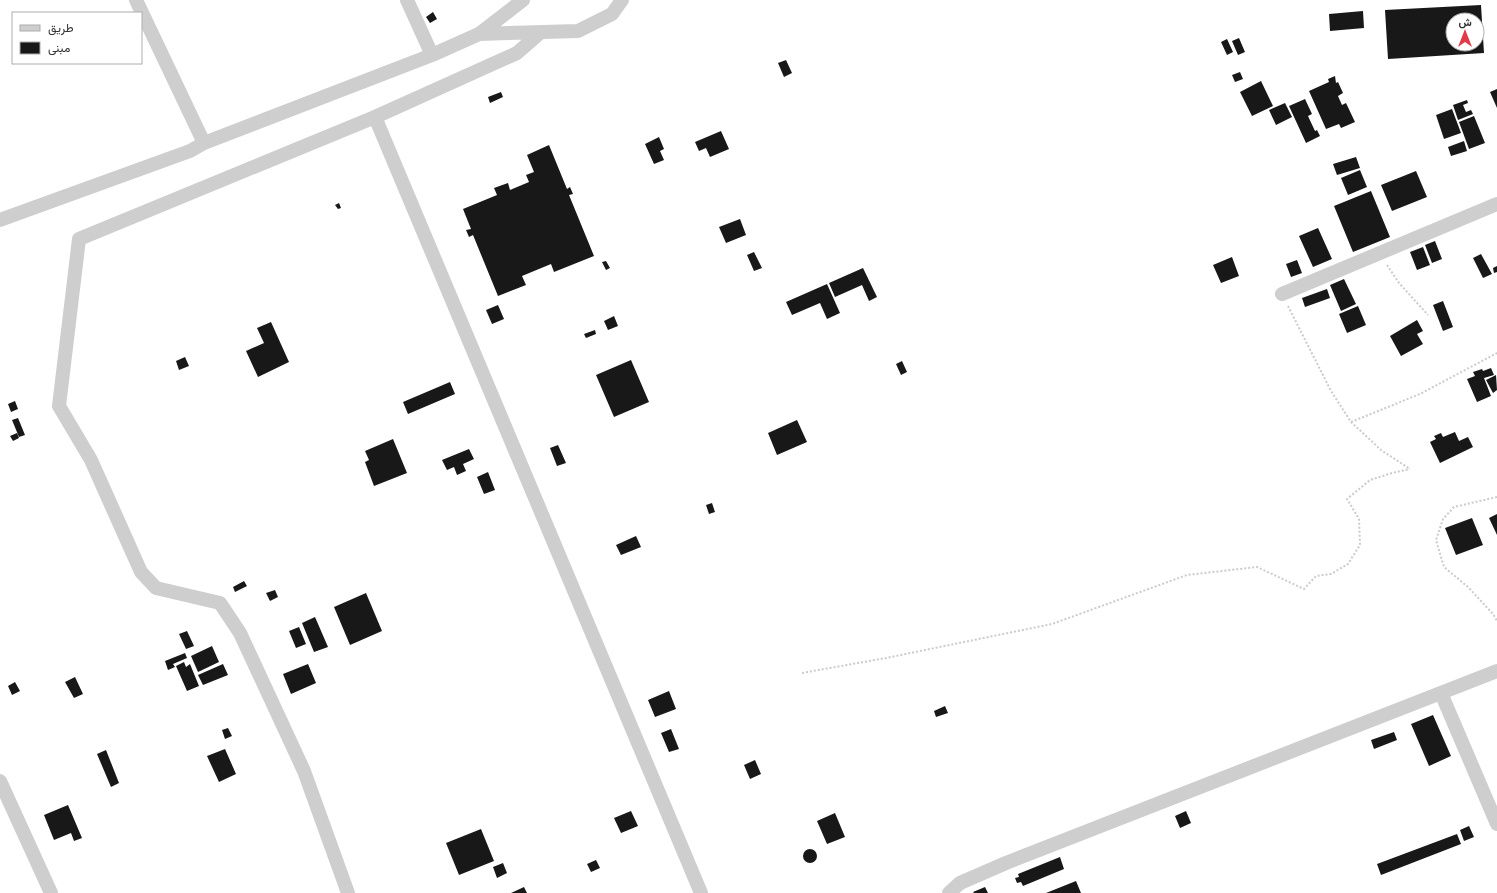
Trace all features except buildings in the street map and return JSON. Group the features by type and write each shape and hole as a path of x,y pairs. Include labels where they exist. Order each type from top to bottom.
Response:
{"street":[{"path":"136,0 142,12"},
{"path":"407,0 432,55"},
{"path":"0,220 190,151 204,143 432,55 479,34 523,0"},
{"path":"479,34 578,31 612,14 622,0"},
{"path":"142,13 204,143"},
{"path":"348,893 304,770 240,633 220,603 156,588 142,572 91,460 59,406 79,239 375,116 517,53 541,32"},
{"path":"375,116 701,893"},
{"path":"1282,294 1497,204"},
{"path":"949,893 960,883 1006,863 1497,672"},
{"path":"1441,693 1497,824"},
{"path":"0,781 51,893"}],"path":[{"path":"1380,254 1399,283 1428,315"},
{"path":"802,673 886,658 1052,624 1187,575 1256,567 1304,589 1316,576 1331,574 1348,564 1360,545 1359,519 1347,499 1370,480 1410,469 1381,450 1351,422 1331,391 1282,294"},
{"path":"1351,422 1420,394 1497,353"},
{"path":"1497,497 1454,507 1443,519 1436,540 1444,567 1468,587 1493,614 1497,621"}]}
